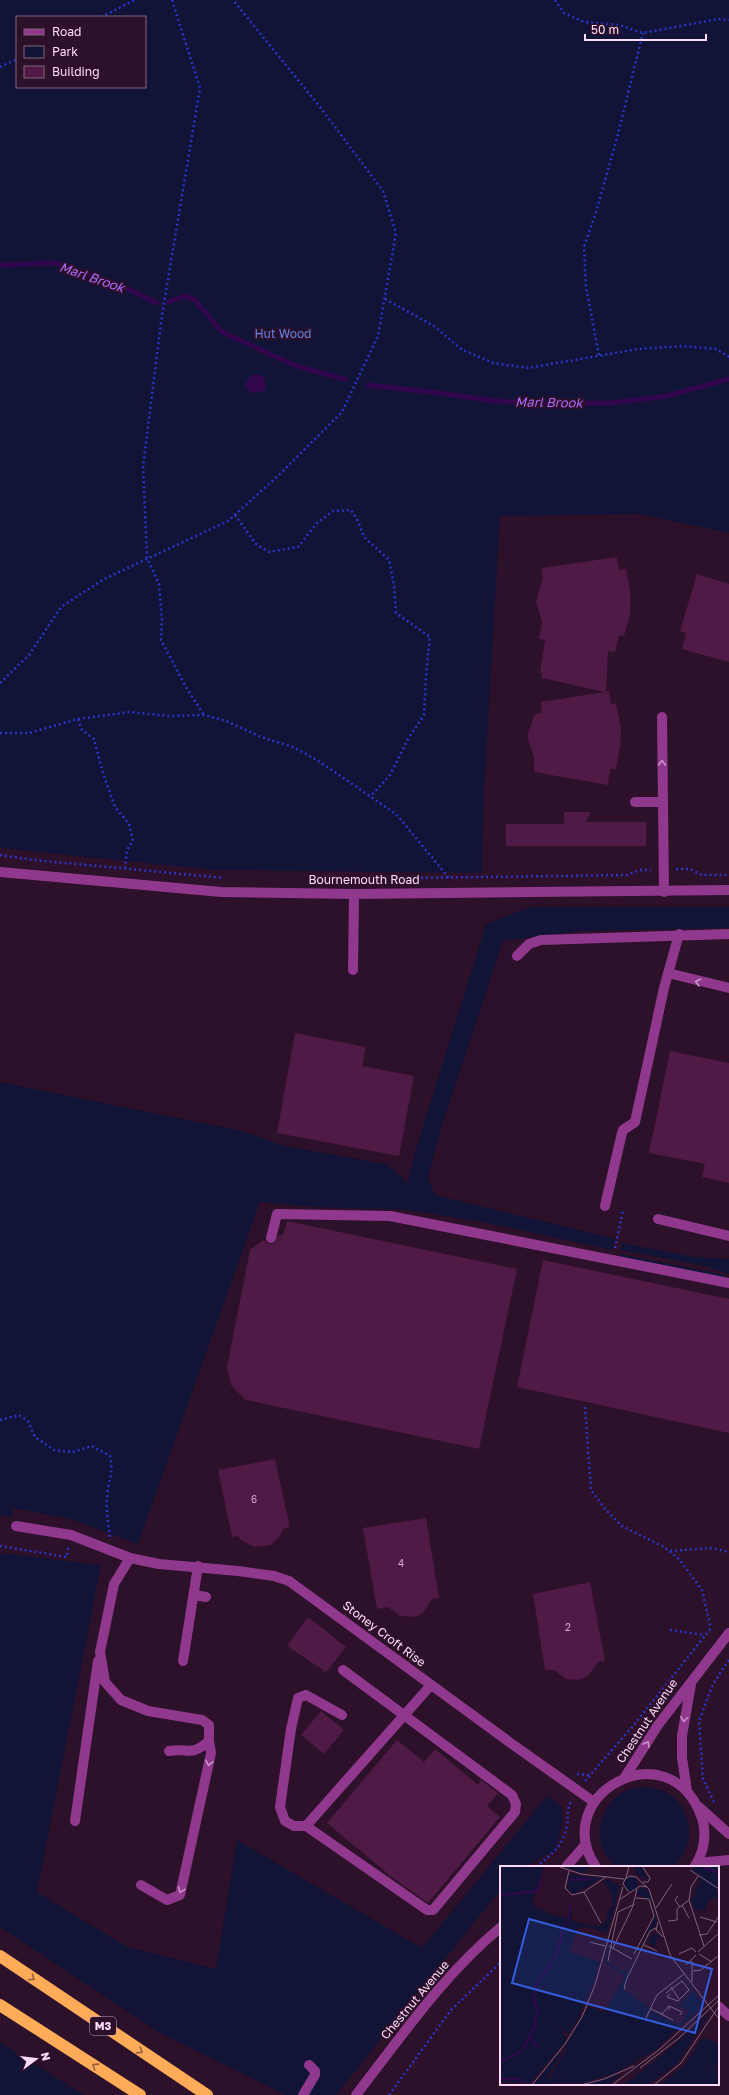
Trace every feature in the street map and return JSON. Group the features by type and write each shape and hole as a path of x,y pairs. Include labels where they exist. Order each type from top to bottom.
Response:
{"highway":[{"name":"M3","path":"0,1956 207,2095"},
{"path":"0,2005 140,2095"}],"street":[{"path":"662,717 664,892"},
{"path":"635,802 662,802"},
{"name":"Bournemouth Road","path":"0,872 221,892 354,894 664,892 729,890"},
{"path":"353,970 354,894"},
{"path":"517,956 529,944 541,940 679,934 729,934"},
{"path":"606,1206 622,1133 635,1122 668,973 679,934"},
{"path":"668,973 729,988"},
{"path":"271,1238 277,1214 390,1216 729,1283"},
{"path":"658,1219 729,1236"},
{"name":"Stoney Croft Rise","path":"16,1526 71,1535 130,1558 160,1564 198,1566 274,1576 289,1581 594,1802"},
{"path":"75,1821 100,1652 114,1584 130,1558"},
{"path":"183,1661 198,1566"},
{"path":"194,1595 206,1597"},
{"name":"Chestnut Avenue","path":"625,1777 658,1725 691,1680 729,1633"},
{"path":"100,1652 105,1682 121,1700 148,1711 202,1720 209,1725 210,1753 180,1896 167,1900 141,1885"},
{"path":"342,1715 306,1695 298,1698 291,1729 280,1807 285,1821 294,1826 306,1826 427,1910 433,1910 514,1812 516,1804 512,1795 343,1670"},
{"name":"Chestnut Avenue","path":"687,1791 682,1758 682,1736 691,1680"},
{"path":"306,1826 431,1685"},
{"path":"169,1751 176,1750 190,1752 198,1750 210,1741"},
{"path":"595,1866 591,1860 586,1844 585,1829 588,1815 594,1802 607,1787 625,1777 641,1774 658,1775 674,1781 687,1791 696,1804 729,1834"},
{"path":"695,1865 704,1844 704,1823 696,1804"},
{"path":"567,1866 586,1844"},
{"path":"695,1865 729,1860"},
{"name":"Chestnut Avenue","path":"356,2095 443,1984 500,1928"},
{"path":"719,2007 729,2016"},
{"path":"303,2095 316,2075 316,2071 309,2065"}],"path":[{"path":"103,16 135,0"},
{"path":"172,0 200,88 162,315 143,466 147,558 159,584 162,620 161,640 204,715"},
{"path":"0,683 29,655 61,607 104,579 228,521 280,474 342,412 378,336 396,233 384,191 320,107 233,0"},
{"path":"555,0 564,13 584,22 619,25 643,33 718,19 729,20"},
{"path":"599,355 586,287 584,247 596,212 617,138 643,33"},
{"path":"0,67 16,59"},
{"path":"385,299 434,326 461,349 493,363 528,368 638,349 683,346 716,349 729,357"},
{"path":"235,515 256,544 269,552 298,547 317,523 333,511 351,510 358,521 364,537 389,560 394,586 396,613 430,636 424,715 408,739 390,775 370,797"},
{"path":"0,733 29,733 78,720 130,712 169,716 204,715 226,720 261,737 293,747 317,760 396,814 449,878"},
{"path":"78,720 82,730 94,739 103,774 115,807 129,824 133,841 127,850 125,868"},
{"path":"0,855 34,860 232,878"},
{"path":"335,879 627,875 640,870 663,869 690,869 702,875 729,875"},
{"path":"617,1238 623,1210"},
{"path":"537,1866 560,1846 568,1824 567,1807 589,1775 633,1726 704,1635 712,1627 710,1625 702,1590 679,1559 670,1551 622,1526 591,1490 585,1407"},
{"path":"0,1420 19,1415 28,1421 35,1437 54,1450 72,1452 92,1446 110,1456 112,1472 108,1490 106,1512 111,1540"},
{"path":"0,1546 67,1557 71,1535"},
{"path":"670,1551 712,1548 729,1552"},
{"path":"670,1630 704,1635"},
{"path":"719,1826 715,1804 702,1779 699,1721 713,1684 729,1660"},
{"path":"389,2095 451,2010 500,1963"}],"green space":[{"name":"Hut Wood","path":"0,0 729,0 729,533 639,514 500,516 484,792 482,873 214,870 0,848"},
{"path":"530,907 729,907 729,928 580,931 503,941 441,1128 428,1177 435,1195 615,1239 612,1250 488,1223 408,1210 315,1207 260,1202 138,1544 70,1519 13,1508 11,1517 0,1515 0,1082 242,1131 285,1146 386,1164 408,1182 415,1152 486,924"},
{"path":"622,1243 695,1257 729,1259 729,1274 705,1266 620,1250"},
{"path":"620,1254 724,1275 725,1278 619,1256"},
{"path":"0,1553 101,1565 37,1892 127,1947 216,1969 237,1840 422,1948 547,1796 562,1807 562,1824 556,1850 527,1866 500,1866 500,1892 488,1905 336,2095 285,2095 158,2032 0,1927"},
{"path":"644,1787 666,1793 680,1804 685,1813 689,1832 688,1842 680,1860 673,1866 616,1866 609,1860 604,1852 600,1833 604,1814 608,1806 615,1798 621,1793"},
{"path":"0,2042 84,2095 0,2095"}],"shaded area":[{"path":"258,374 264,377 266,387 264,391 253,393 245,388 245,383 252,375"}],"building":[{"path":"617,557 619,570 626,569 630,590 630,614 624,636 619,635 615,652 608,651 606,692 609,691 611,705 616,703 621,729 616,769 610,769 608,785 534,772 534,757 527,736 535,714 542,713 541,702 604,692 542,678 542,673 540,673 545,640 539,639 542,622 536,601 543,579 542,568"},
{"path":"697,574 729,584 729,662 682,649 686,633 680,631"},
{"path":"564,812 591,812 586,822 646,822 646,846 506,846 506,824 564,824"},
{"path":"295,1033 366,1047 362,1066 414,1076 399,1156 277,1133"},
{"path":"670,1051 729,1063 729,1183 702,1177 705,1164 649,1153"},
{"path":"287,1221 517,1269 479,1449 246,1400 231,1385 227,1367 250,1250 263,1240 269,1244 275,1243 278,1236 283,1235"},
{"path":"543,1260 729,1299 729,1433 517,1387"},
{"path":"275,1459 290,1527 283,1529 280,1536 271,1545 254,1547 242,1541 238,1536 232,1537 218,1470"},
{"path":"426,1518 439,1598 432,1599 423,1613 414,1617 400,1616 388,1607 377,1609 363,1528"},
{"path":"590,1582 605,1661 598,1662 588,1676 579,1680 566,1679 554,1670 545,1670 533,1594"},
{"path":"308,1617 346,1647 326,1672 287,1646"},
{"path":"321,1711 344,1730 324,1754 301,1735"},
{"path":"397,1740 424,1762 435,1749 478,1785 481,1780 498,1793 487,1806 500,1817 428,1903 393,1878 327,1823"}],"waterway":[{"name":"Marl Brook","path":"0,265 55,263 120,285 157,303"},
{"name":"Marl Brook","path":"168,302 185,296 195,300 222,332 296,366 344,379"},
{"name":"Marl Brook","path":"368,385 495,401 547,404 610,403 667,396 729,379"}]}
